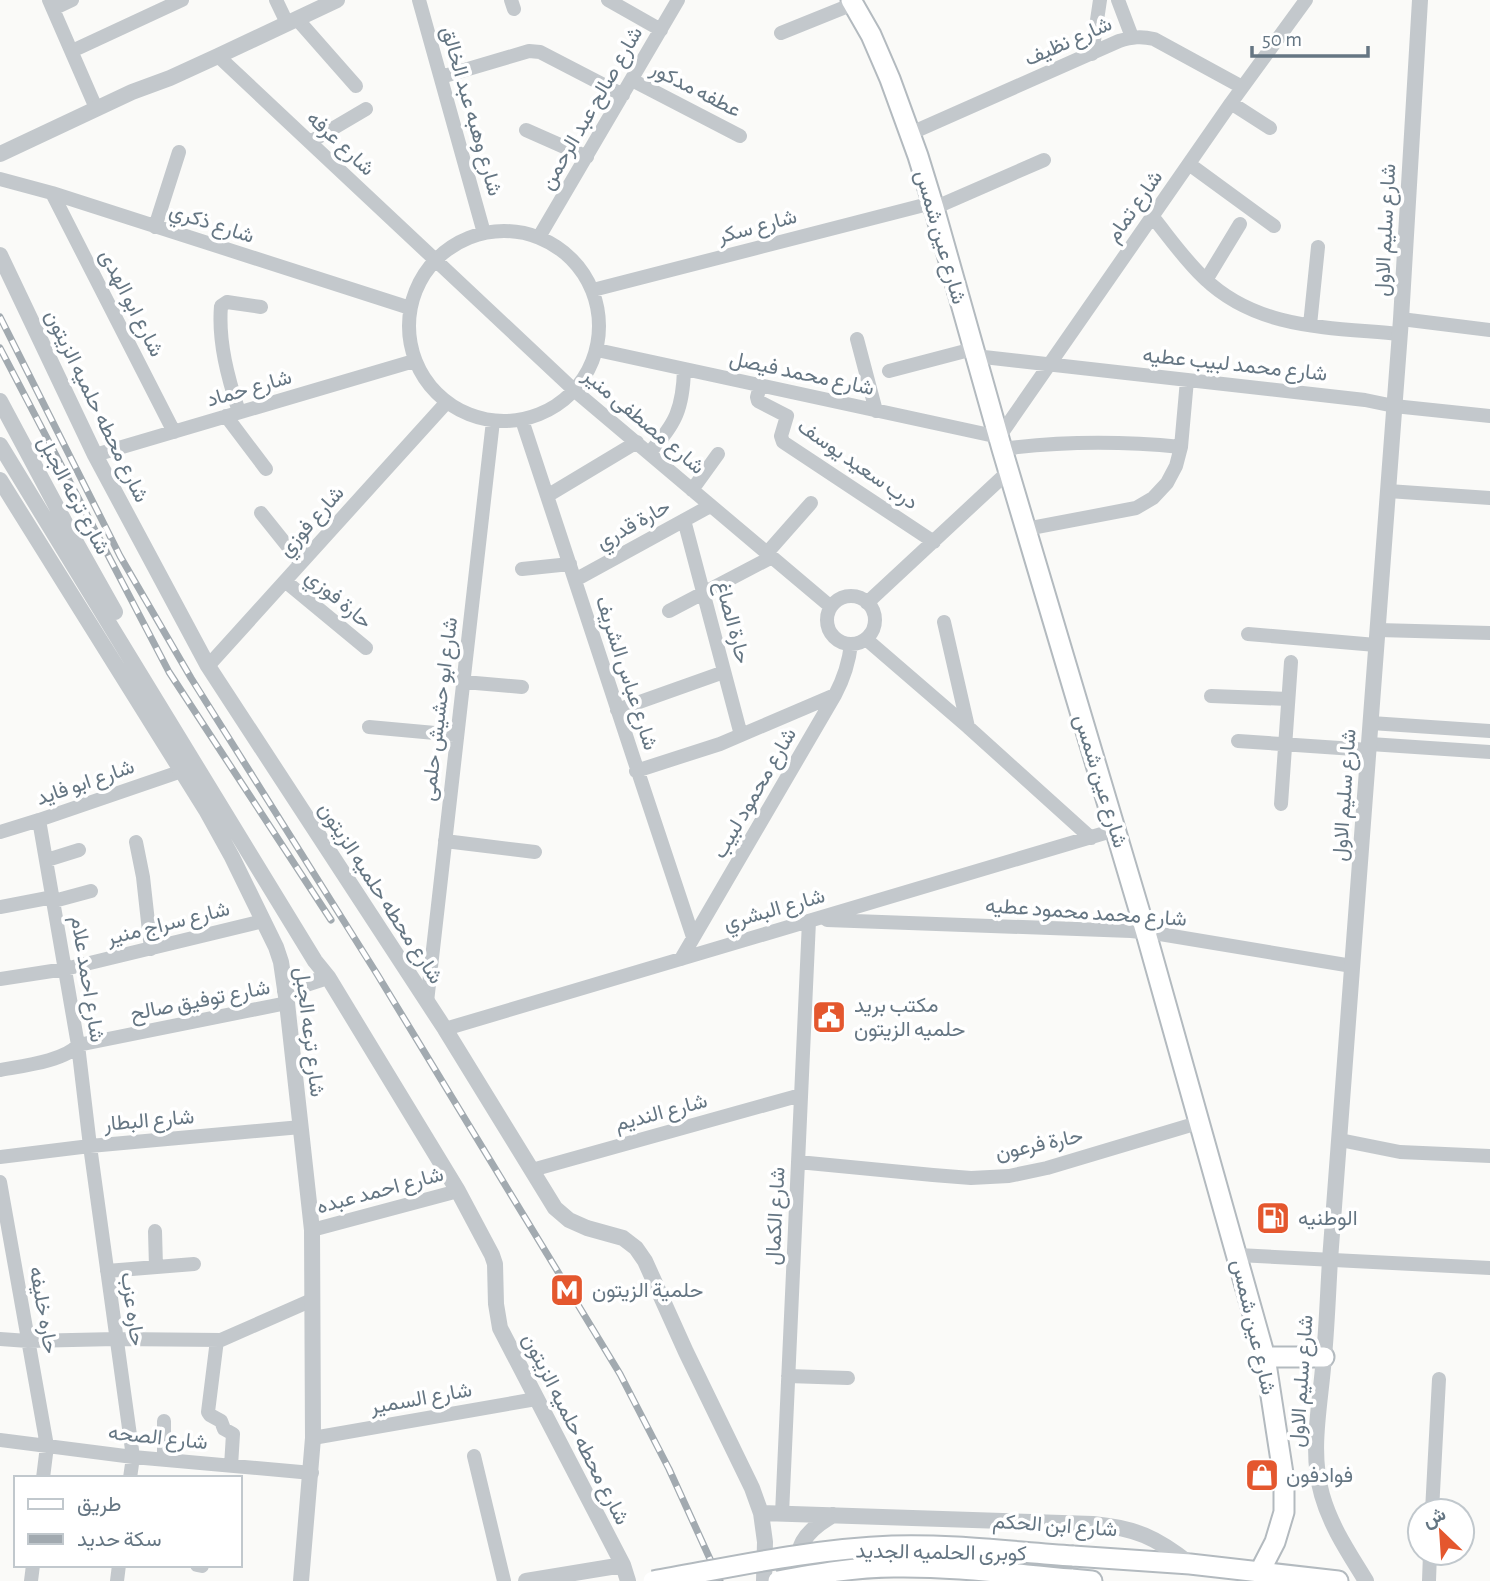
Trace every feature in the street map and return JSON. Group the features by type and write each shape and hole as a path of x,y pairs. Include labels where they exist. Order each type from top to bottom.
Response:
{"main road":[{"name":"شارع عين شمس","path":"852,2 890,79 933,205 1000,443 1146,933 1265,1357 1284,1480 1284,1511 1275,1542 1259,1573"},
{"path":"1265,1357 1324,1357"},
{"name":"كوبرى الحلميه الجديد","path":"653,1581 836,1550 893,1546 1190,1564"},
{"name":"شارع ابن الحكم","path":"1190,1564 1338,1581"},
{"name":"كوبرى الحلميه الجديد","path":"778,1581 837,1571 892,1567 947,1568 1092,1581"}],"street":[{"path":"72,0 51,4 96,111"},
{"path":"72,51 182,0"},
{"path":"276,0 292,21 356,86"},
{"path":"0,154 337,0"},
{"name":"شارع وهبه عبد الخالق","path":"419,0 485,233"},
{"path":"608,0 661,30"},
{"name":"شارع صالح عبد الرحمن","path":"539,237 678,0"},
{"path":"1092,54 1100,0"},
{"path":"1118,0 1132,37"},
{"name":"شارع تمام","path":"1000,443 1050,364 1152,216 1306,0"},
{"name":"شارع سليم الاول","path":"1366,1581 1339,1538 1329,1516 1321,1493 1316,1445 1400,326 1420,0"},
{"path":"781,33 852,2"},
{"name":"شارع نظيف","path":"909,134 1132,37 1154,39 1242,87"},
{"path":"441,77 529,51 540,52 623,95"},
{"name":"شارع عرفه","path":"218,56 435,260"},
{"name":"عطفه مدكور","path":"632,80 740,136"},
{"path":"1231,103 1270,128"},
{"path":"310,142 366,109"},
{"path":"0,159 96,111"},
{"path":"526,130 587,157"},
{"path":"155,227 179,152"},
{"name":"شارع سكر","path":"593,290 933,205 1044,160"},
{"path":"1189,164 1274,226"},
{"name":"شارع ذكري","path":"0,179 52,193 410,308"},
{"name":"شارع ابو الهدى","path":"52,193 174,432"},
{"path":"1152,216 1186,260 1206,279 1231,299 1258,313 1310,326 1490,330"},
{"path":"1206,279 1240,224"},
{"path":"503,231 522,232 539,237 562,250 580,268 593,290 599,310 597,350 584,379 575,391 550,410 522,420 493,421 468,415 446,403 433,391 414,361 408,335 410,308 415,290 435,260 466,239 503,231"},
{"path":"1310,326 1318,247"},
{"name":"شارع محطه حلميه الزيتون","path":"0,255 95,455 208,666 445,1029 555,1208 569,1220 587,1228 624,1238 636,1248 645,1261 752,1488 761,1513 765,1542 764,1581"},
{"name":"شارع مصطفى منير","path":"435,260 575,391 831,607"},
{"path":"261,307 227,302 221,306 222,335 233,414 266,469"},
{"path":"858,339 876,411"},
{"name":"شارع محمد فيصل","path":"597,350 876,411 1000,443 1037,445 1131,442 1181,447"},
{"path":"889,371 974,353"},
{"name":"شارع محمد لبيب عطيه","path":"974,353 1490,416"},
{"name":"شارع حماد","path":"95,455 414,361"},
{"path":"649,453 665,436 677,415 683,393 684,369"},
{"path":"1026,529 1136,508 1153,498 1167,483 1176,466 1181,447 1187,380"},
{"name":"درب سعيد يوسف","path":"760,386 758,401 787,416 780,436 783,442 934,542"},
{"name":"شارع ترعه الجبل","path":"0,401 114,611 169,720"},
{"name":"شارع فوزي","path":"208,666 446,403"},
{"name":"شارع عباس الشريف","path":"522,420 693,937"},
{"name":"شارع ابو حشيش حلمى","path":"427,1002 493,421"},
{"path":"547,496 637,442"},
{"name":"شارع محطه حلميه الزيتون","path":"0,445 458,1191 495,1264 496,1304 500,1328 625,1573"},
{"path":"692,490 718,454"},
{"path":"867,603 1009,471"},
{"name":"شارع ترعه الجبل","path":"0,480 183,771 232,857 281,962 312,1230 312,1473 301,1581"},
{"path":"1388,491 1490,498"},
{"path":"669,611 769,555 811,503"},
{"name":"حارة قدري","path":"575,580 710,506"},
{"path":"261,513 301,563"},
{"name":"حارة الصاغ","path":"684,520 741,735"},
{"path":"522,569 570,564"},
{"name":"حارة فوزي","path":"285,581 366,648"},
{"path":"848,597 862,599 867,603 872,608 875,621 866,639 851,644 832,635 827,621 831,607 842,598 848,597"},
{"path":"944,622 968,727"},
{"path":"1248,634 1377,638 1490,632"},
{"path":"866,639 1091,838"},
{"name":"شارع محمود لبيب","path":"681,959 835,695 844,678 851,644"},
{"path":"1281,804 1291,662"},
{"path":"617,710 724,672"},
{"path":"464,682 522,687"},
{"path":"636,771 720,744 835,695"},
{"path":"1211,696 1288,699"},
{"path":"1371,723 1490,731"},
{"path":"369,727 457,735"},
{"path":"1238,741 1490,752"},
{"name":"شارع ابو فايد","path":"0,832 183,771"},
{"name":"شارع احمد علام","path":"39,820 78,1045 90,1146"},
{"name":"شارع البشري","path":"445,1029 1115,830"},
{"path":"445,841 535,852"},
{"path":"136,842 144,877 150,949"},
{"path":"47,860 79,850"},
{"path":"0,906 91,891"},
{"name":"شارع محمد محمود عطيه","path":"812,920 1146,933 1352,966"},
{"name":"شارع الكمال","path":"782,1514 801,1095 812,920"},
{"name":"شارع سراج منير","path":"0,979 65,969 263,921"},
{"path":"286,997 328,978"},
{"name":"شارع توفيق صالح","path":"0,1070 63,1056 78,1045 286,997"},
{"name":"شارع النديم","path":"532,1170 801,1095"},
{"name":"حارة فرعون","path":"798,1162 971,1178 1009,1176 1047,1168 1200,1122"},
{"name":"شارع البطار","path":"0,1157 90,1146 301,1128"},
{"path":"1340,1140 1400,1152 1490,1156"},
{"name":"حاره عزب","path":"90,1146 132,1457 130,1476"},
{"name":"حاره خليفه","path":"0,1182 47,1446 44,1476"},
{"name":"شارع احمد عبده","path":"312,1230 458,1191"},
{"path":"155,1231 156,1267"},
{"path":"1238,1255 1490,1268"},
{"path":"107,1271 194,1264"},
{"path":"0,1339 217,1340 312,1300"},
{"path":"217,1340 208,1412 233,1434 231,1466"},
{"path":"788,1376 848,1378"},
{"path":"1433,1497 1439,1379"},
{"name":"شارع السمير","path":"313,1438 536,1399"},
{"path":"164,1421 164,1460"},
{"name":"شارع الصحه","path":"0,1440 132,1457 312,1473"},
{"path":"474,1456 504,1581"},
{"name":"شارع ابن الحكم","path":"761,1513 1119,1527 1157,1541 1190,1564"},
{"path":"800,1581 796,1565 801,1544 814,1526 833,1515"},
{"path":"526,1581 625,1573"}],"railway":[{"path":"0,317 120,556 191,678 377,974 620,1374 669,1469 720,1581"},
{"path":"0,348 169,672 331,920"}],"place":[{"name":"مكتب بريد حلميه الزيتون","path":"829,1017"},
{"name":"الوطنيه","path":"1273,1218"},
{"name":"حلمية الزيتون","path":"567,1290"},
{"name":"فوادفون","path":"1262,1475"}]}
